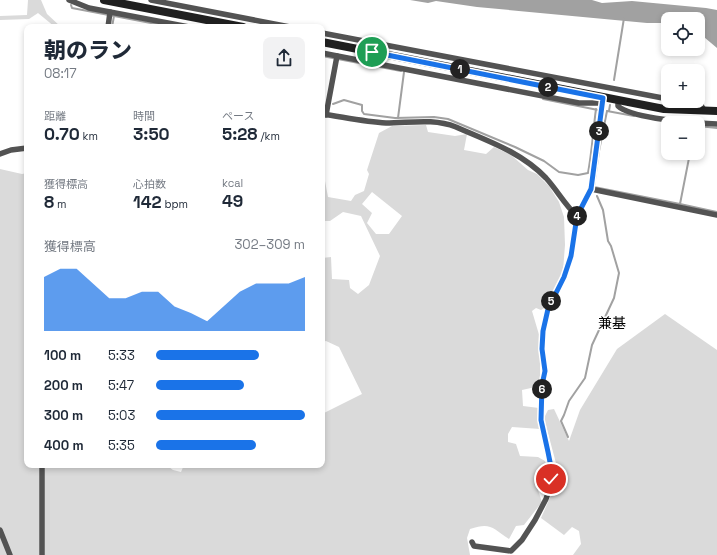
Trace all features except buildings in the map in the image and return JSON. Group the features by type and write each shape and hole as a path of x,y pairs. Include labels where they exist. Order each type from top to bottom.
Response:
{"street":[{"path":"69,0 110,14 171,24"},
{"path":"104,0 228,24"},
{"path":"151,0 275,24"},
{"path":"108,24 110,14"},
{"path":"325,34 661,98"},
{"path":"325,43 603,100 618,101 664,109 717,111"},
{"path":"325,54 337,58 579,103 598,103 603,100"},
{"path":"325,110 337,58"},
{"path":"472,542 474,546 504,553 511,551 522,540 535,520 549,490 551,467 541,420 542,385 545,371 542,337 548,309 564,277 571,256 577,216 591,189 603,100"},
{"path":"618,101 618,106 620,108 631,113 661,117"},
{"path":"325,114 385,123 430,121 456,126 512,152 530,165 546,178 577,216"},
{"path":"705,123 717,124"},
{"path":"0,154 11,150 24,148"},
{"path":"591,189 717,215"},
{"path":"42,468 42,555"},
{"path":"0,530 10,555"}],"shaded area":[{"path":"28,0 41,0 47,14 58,24 51,24 38,13 29,19 0,20 0,16 27,15"},
{"path":"410,0 592,0 602,3 632,1 706,8 717,10 717,48 705,38 705,12 661,12 661,23 647,23 477,7 436,1 428,3"},
{"path":"426,125 428,132 455,136 467,134 464,150 486,154 494,147 511,155 528,170 537,174 549,186 559,202 564,217 565,245 563,271 546,307 541,310 536,308 532,311 540,338 540,386 522,390 523,406 539,408 540,429 512,427 508,434 508,442 516,444 520,456 538,457 545,461 547,467 546,488 538,490 542,502 524,525 516,526 509,539 491,527 483,526 470,529 467,538 470,555 0,555 0,169 24,174 24,468 170,468 181,472 183,468 325,468 325,412 362,394 339,347 325,341 325,258 331,257 332,279 349,280 350,288 358,294 369,285 380,256 361,216 343,212 330,221 325,221 325,181 328,197 351,201 355,195 364,191 369,174 367,170 379,133 392,126","holes":["372,192 402,216 389,234 376,234 367,223 372,213 362,204"]},
{"path":"665,314 717,350 717,555 573,555 581,544 579,531 572,527 564,535 541,518 552,493 557,467 544,418 548,410 554,409 569,441 580,410 617,349"}],"waterway":[{"path":"71,5 72,8 156,24"},
{"path":"113,24 114,16"},
{"path":"614,80 624,18"},
{"path":"325,57 401,71"},
{"path":"398,118 404,72"},
{"path":"543,99 598,110"},
{"path":"333,104 344,100 362,105 362,111 364,114 395,118 434,117 448,119 515,147 544,161 559,172 578,175 588,173 596,109"},
{"path":"609,111 610,105"},
{"path":"607,111 634,116"},
{"path":"594,186 607,111"},
{"path":"705,127 717,128"},
{"path":"594,187 680,204 689,160"},
{"path":"568,437 561,421 569,401 585,378 592,345 614,298 619,273 611,246 608,241 603,210 597,196"},
{"path":"680,204 717,212"}],"district":[{"name":"兼基","path":"612,323"}],"route":[{"path":"372,52 524,81 603,98 591,189 579,210 575,222 571,256 564,277 548,309 542,337 545,371 542,385 541,420 551,467 551,479"}]}
